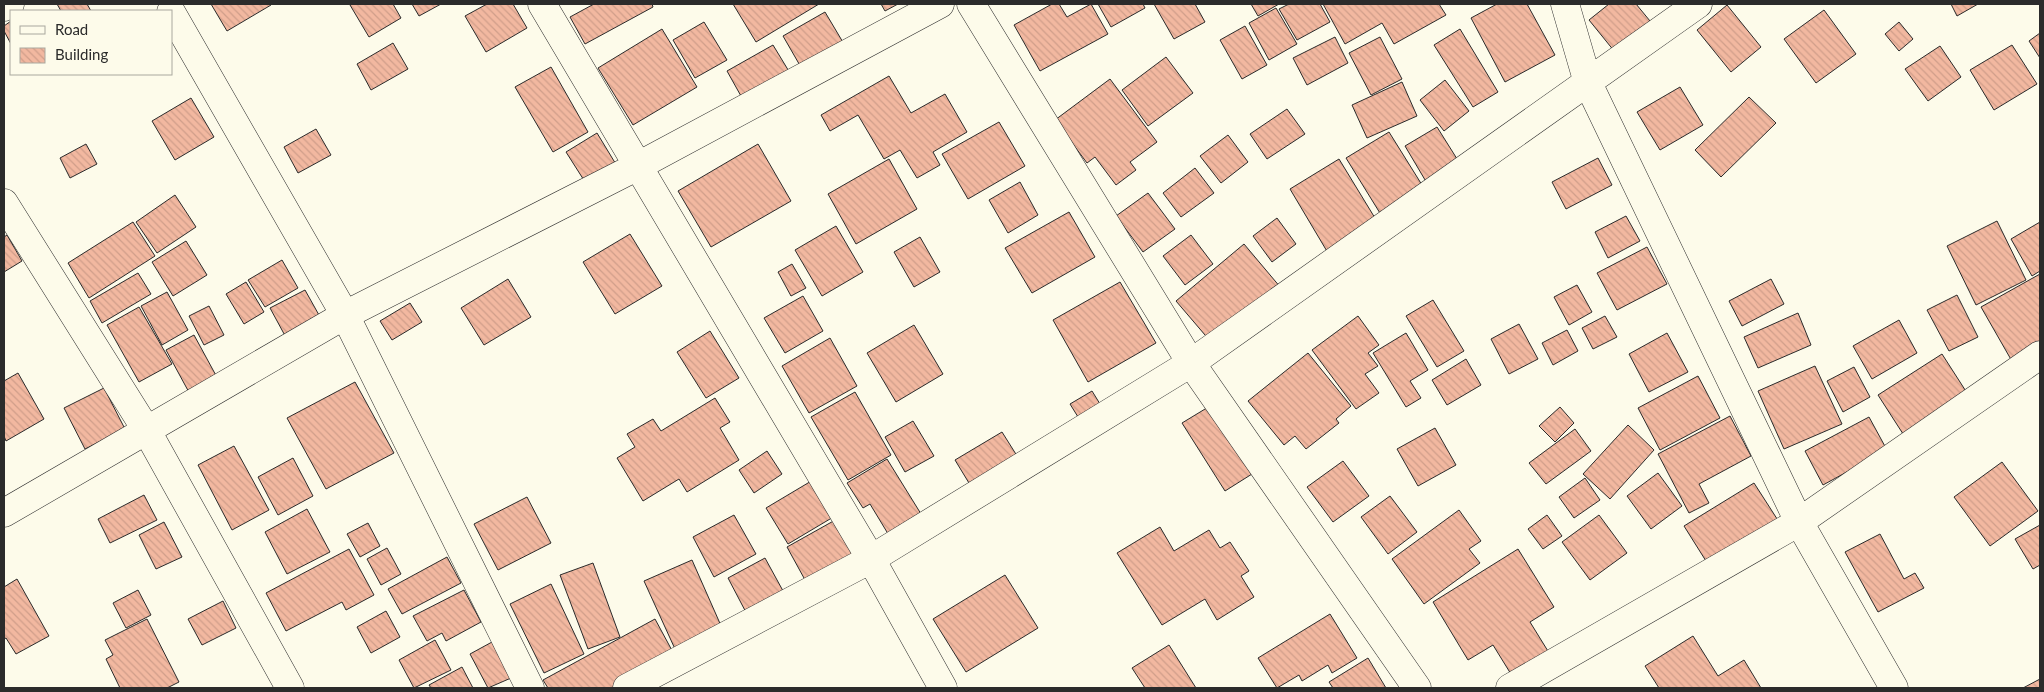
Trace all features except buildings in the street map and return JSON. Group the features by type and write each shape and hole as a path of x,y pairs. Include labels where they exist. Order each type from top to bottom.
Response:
{"street":[{"path":"4,7 10,4"},
{"path":"542,4 871,559 943,688"},
{"path":"4,513 345,315 638,166 940,4"},
{"path":"971,4 1191,363 1417,688"},
{"path":"1565,4 1588,83 1799,522 1894,688"},
{"path":"626,688 871,559 1191,363 1698,4"},
{"path":"172,14 345,315 530,688"},
{"path":"4,203 147,431 290,688"},
{"path":"1510,688 1799,522 2040,356"}]}
